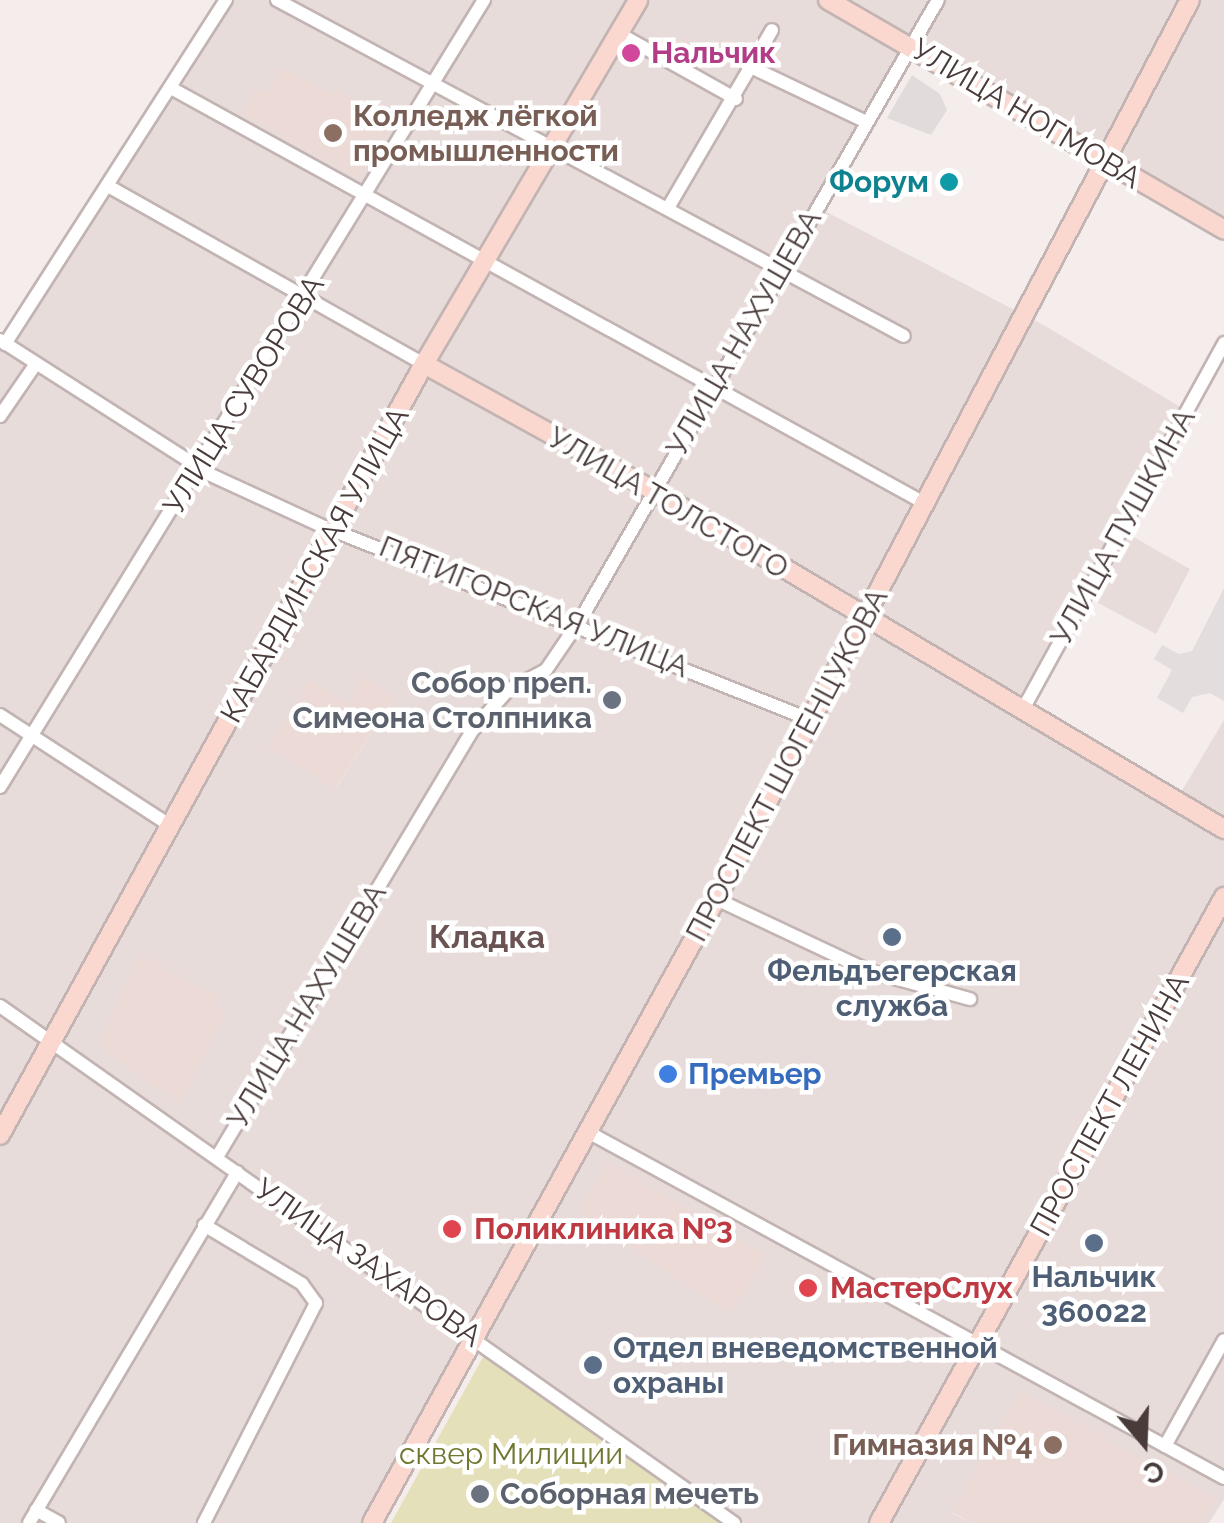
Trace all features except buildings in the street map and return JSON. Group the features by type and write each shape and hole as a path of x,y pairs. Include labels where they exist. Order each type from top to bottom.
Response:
{"street":[{"path":"3,342 226,0"},
{"path":"278,0 904,336"},
{"name":"УЛИЦА СУВОРОВА","path":"0,787 369,195 484,0"},
{"name":"КАБАРДИНСКАЯ УЛИЦА","path":"0,1135 424,364 638,0"},
{"name":"УЛИЦА НОГМОВА","path":"828,0 1224,230"},
{"name":"УЛИЦА НАХУШЕВА","path":"217,1158 471,732 508,690 546,670 938,0"},
{"name":"ПРОСПЕКТ ШОГЕНЦУКОВА","path":"372,1523 812,720 1190,0"},
{"path":"668,208 736,99 772,30"},
{"path":"618,33 736,99"},
{"path":"753,68 866,122"},
{"path":"171,88 486,256 926,504"},
{"name":"УЛИЦА ТОЛСТОГО","path":"108,186 304,300 654,491 865,620 1224,829"},
{"name":"ПЯТИГОРСКАЯ УЛИЦА","path":"3,342 198,468 335,530 812,720"},
{"name":"УЛИЦА ПУШКИНА","path":"1022,711 1224,343"},
{"path":"0,416 34,365"},
{"path":"0,715 172,826"},
{"path":"716,898 869,971 970,999"},
{"name":"ПРОСПЕКТ ЛЕНИНА","path":"879,1523 1224,898"},
{"name":"УЛИЦА ЗАХАРОВА","path":"0,1006 734,1523"},
{"path":"588,1132 1224,1478"},
{"name":"УЛИЦА НАХУШЕВА","path":"32,1516 237,1172"},
{"path":"204,1225 302,1284 316,1303 204,1523"},
{"path":"1165,1446 1224,1340"},
{"path":"32,1516 60,1523"}],"shaded area":[{"path":"226,0 1224,0 1224,230 913,46 817,207 1047,327 1187,411 1121,530 1190,569 1156,634 1085,596 1022,710 1177,799 1224,720 1224,1499 1209,1523 1202,1523 1215,1499 952,1513 971,1523 734,1523 473,1339 372,1523 0,1523 0,340","holes":["358,688 395,697 336,788 348,704","217,996 212,1005 226,1013 103,1034"]},
{"name":"Колледж лёгкой промышленности","path":"280,67 333,95 337,89 392,122 358,178 242,113 255,88 266,93"},
{"path":"912,75 940,94 947,110 931,135 887,118"},
{"path":"1224,588 1224,701 1210,693 1192,697 1183,713 1157,698 1172,670 1154,659 1162,645 1179,654 1192,651"},
{"path":"362,676 395,697 335,789 268,746 310,680 348,704"},
{"path":"139,954 217,995 213,1005 226,1012 180,1104 104,1050 103,1034"},
{"path":"607,1161 766,1256 730,1314 578,1212"},
{"name":"Гимназия №4","path":"1020,1391 1216,1499 1202,1523 971,1523 952,1512"}],"green space":[{"name":"сквер Милиции","path":"487,1350 728,1523 391,1523"}],"place":[{"name":"Нальчик","path":"631,53"},
{"name":"Колледж лёгкой промышленности","path":"333,133"},
{"name":"Форум","path":"949,182"},
{"name":"Собор преп. Симеона Столпника","path":"612,700"},
{"name":"Фельдъегерская служба","path":"892,937"},
{"name":"Премьер","path":"668,1074"},
{"name":"Поликлиника №3","path":"452,1229"},
{"name":"Нальчик 360022","path":"1094,1243"},
{"name":"МастерСлух","path":"808,1288"},
{"name":"Отдел вневедомственной охраны","path":"593,1365"},
{"name":"Гимназия №4","path":"1053,1445"},
{"name":"Соборная мечеть","path":"480,1494"}],"district":[{"name":"Кладка","path":"487,937"}]}
